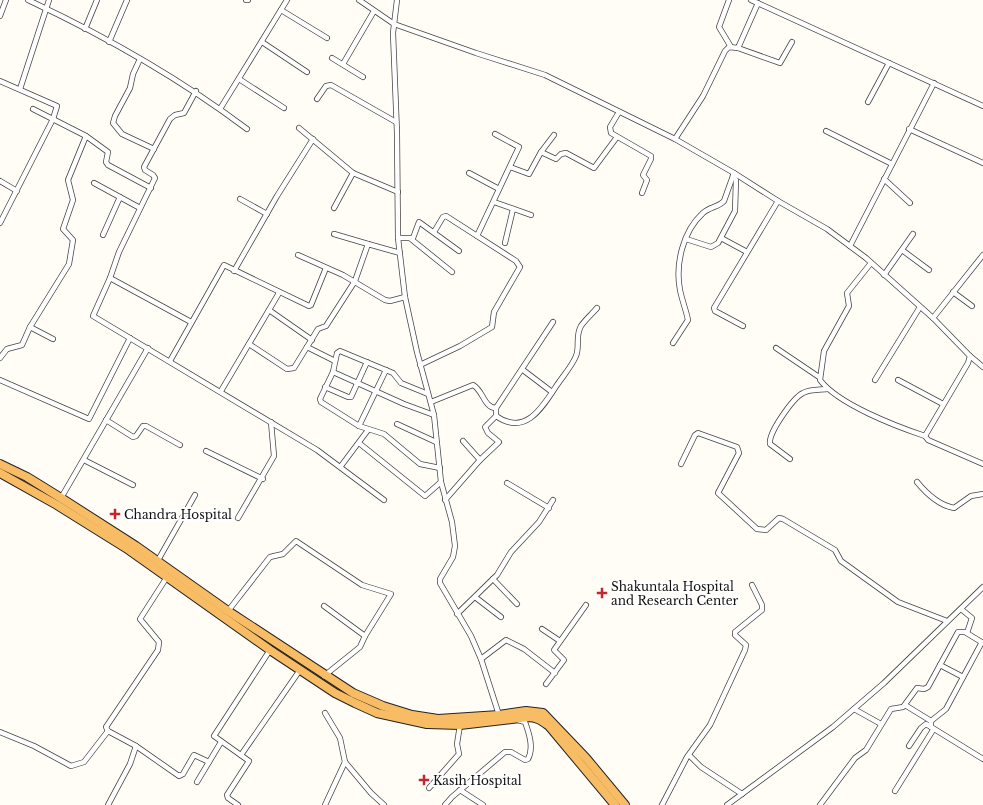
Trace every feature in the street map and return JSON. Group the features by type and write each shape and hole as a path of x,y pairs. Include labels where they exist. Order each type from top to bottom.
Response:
{"highway":[{"path":"0,464 27,477 136,546 228,611 324,676 353,693 383,706 412,715 438,719 499,715 526,711 543,713 586,758 625,805"},
{"path":"0,473 57,505 126,548 270,650 335,693 377,713 427,724 460,725 535,717 549,726 615,805"}],"street":[{"path":"0,16 6,0"},
{"path":"28,0 85,29 196,91 247,128"},
{"path":"20,89 48,0"},
{"path":"85,29 97,0"},
{"path":"109,42 127,0"},
{"path":"220,109 287,0"},
{"path":"359,0 394,24 476,53 545,75 675,140 827,228 871,263 920,306 983,367"},
{"path":"397,0 392,33 396,122 398,238 405,297 420,365 434,415 441,482 452,522 455,546 453,557 442,574 440,583 471,636 481,659 499,715"},
{"path":"729,0 719,26 730,47"},
{"path":"751,0 983,106"},
{"path":"738,48 758,3"},
{"path":"281,10 327,38"},
{"path":"343,64 374,11"},
{"path":"262,42 307,72"},
{"path":"675,140 703,96 725,51 730,47 738,48 780,63 792,42"},
{"path":"332,58 363,77"},
{"path":"140,59 134,71 130,88 114,116 113,123 122,134 154,149"},
{"path":"868,102 889,63"},
{"path":"239,79 284,108"},
{"path":"0,81 56,105 53,119 0,223"},
{"path":"850,246 934,83"},
{"path":"317,99 326,86 331,85 396,122"},
{"path":"196,91 184,113 170,119 144,169 155,176 151,188 119,252 110,278 93,316 221,391 341,466 384,500"},
{"path":"32,109 86,136 108,152 107,164 151,188"},
{"path":"619,112 610,130 616,137 651,156 651,160 643,175 647,180 642,193"},
{"path":"299,128 353,173 398,192"},
{"path":"909,130 983,163"},
{"path":"826,131 892,164"},
{"path":"477,236 519,147 495,134"},
{"path":"510,167 529,174 541,152 554,135"},
{"path":"0,358 7,349 22,345 30,327 69,264 73,240 63,229 73,200 68,180 86,136"},
{"path":"541,152 556,158 561,154 566,153 594,168 616,137"},
{"path":"234,271 267,214 314,139"},
{"path":"334,208 353,173"},
{"path":"469,173 500,189"},
{"path":"686,239 711,247 715,246 721,238 735,211 736,180 734,174"},
{"path":"673,343 688,322 680,289 679,275 681,255 686,239 696,219 703,213 723,203 734,174"},
{"path":"884,179 910,203"},
{"path":"0,181 17,191"},
{"path":"94,183 140,208"},
{"path":"104,235 120,197"},
{"path":"240,199 267,214"},
{"path":"744,326 715,311 714,308 778,201"},
{"path":"494,202 531,215"},
{"path":"505,242 513,209"},
{"path":"420,365 460,346 492,327 494,312 520,267 516,261 446,216 443,217 434,232"},
{"path":"411,239 414,236 417,223 419,222 459,251"},
{"path":"334,234 400,253"},
{"path":"884,274 914,234"},
{"path":"398,238 411,239 452,272"},
{"path":"721,238 747,252"},
{"path":"248,344 290,370 294,368 320,327 326,326 355,281 368,244"},
{"path":"902,250 928,270"},
{"path":"298,255 355,281 385,300 390,301 405,297"},
{"path":"933,318 983,255"},
{"path":"819,377 823,366 824,351 850,306 847,293 871,263"},
{"path":"170,361 224,265 227,265 234,271 306,305 311,305 326,268"},
{"path":"110,278 191,322"},
{"path":"953,292 972,306"},
{"path":"221,391 279,293"},
{"path":"875,380 920,306"},
{"path":"496,416 508,423 529,419 536,415 576,356 578,336 581,326 597,308"},
{"path":"269,310 312,340"},
{"path":"496,416 496,408 523,370 553,322"},
{"path":"30,327 53,339"},
{"path":"0,380 89,420 130,338"},
{"path":"307,347 335,360"},
{"path":"61,498 148,348"},
{"path":"776,348 819,377 828,389 859,408 901,428 925,436 928,440 983,464"},
{"path":"428,394 401,383 393,373 340,351 337,353 333,372 320,401 358,426 384,434 420,464 440,468"},
{"path":"925,436 968,363 970,356"},
{"path":"325,387 350,398 367,362"},
{"path":"358,426 386,370"},
{"path":"523,370 552,392"},
{"path":"333,372 434,415"},
{"path":"898,380 943,404"},
{"path":"431,402 473,384 478,388 488,405 491,408 496,408"},
{"path":"790,459 770,444 771,435 785,413 799,396 809,391 828,389"},
{"path":"445,500 480,460 499,442 485,428 485,425 496,416"},
{"path":"106,420 133,437 136,436 143,426 146,426 180,445"},
{"path":"238,518 263,479 275,454 271,422"},
{"path":"397,424 436,442"},
{"path":"341,466 368,430"},
{"path":"681,464 695,435 698,433 737,447 739,453 718,493 757,529 766,530 779,518 783,519 835,550 841,560 898,602 947,621"},
{"path":"463,441 480,460"},
{"path":"359,443 425,496 441,482"},
{"path":"206,451 263,479"},
{"path":"84,460 133,485"},
{"path":"917,482 930,496 954,508 971,496 983,494"},
{"path":"507,483 549,508"},
{"path":"157,562 195,496"},
{"path":"457,614 493,579 511,552 549,508 553,500"},
{"path":"228,611 270,557 283,554 296,541 362,585 391,594 365,636 360,647 324,676"},
{"path":"167,577 140,619 159,642 158,650 106,727 108,731 136,746 179,776 183,774 194,755 209,762"},
{"path":"493,579 517,604"},
{"path":"662,805 689,755 710,725 745,650 746,645 735,635 735,632 762,610 762,605 752,585"},
{"path":"727,805 833,727 884,683 983,587"},
{"path":"476,597 501,617"},
{"path":"546,684 564,660 554,651 586,605"},
{"path":"324,606 365,636"},
{"path":"961,609 972,618 967,633"},
{"path":"542,629 560,641"},
{"path":"820,805 855,758 866,750 891,709 900,708 905,705 917,688 926,688 958,632 963,631 983,643 946,709 931,721"},
{"path":"481,659 506,640 524,649 555,673"},
{"path":"238,805 228,798 227,795 249,763 248,759 214,736 270,650"},
{"path":"940,664 963,677"},
{"path":"241,755 300,670"},
{"path":"905,705 931,721"},
{"path":"854,709 881,724"},
{"path":"325,713 340,738 345,762 371,794 384,805"},
{"path":"447,804 460,790 505,752 510,752 525,760 528,759 531,750 526,724 523,721 513,720"},
{"path":"895,791 932,728 931,721"},
{"path":"909,746 921,728 926,724 983,759"},
{"path":"428,788 459,754 457,744 460,725"},
{"path":"1,734 34,746 71,766 84,762 108,731"},
{"path":"197,782 221,742"},
{"path":"108,805 130,764 136,746"},
{"path":"689,755 701,767 742,794"},
{"path":"325,805 345,762"},
{"path":"460,790 483,805"}],"place":[{"name":"Chandra Hospital","path":"115,514"},
{"name":"Shakuntala Hospital and Research Center","path":"602,593"},
{"name":"Kasih Hospital","path":"424,780"}]}
